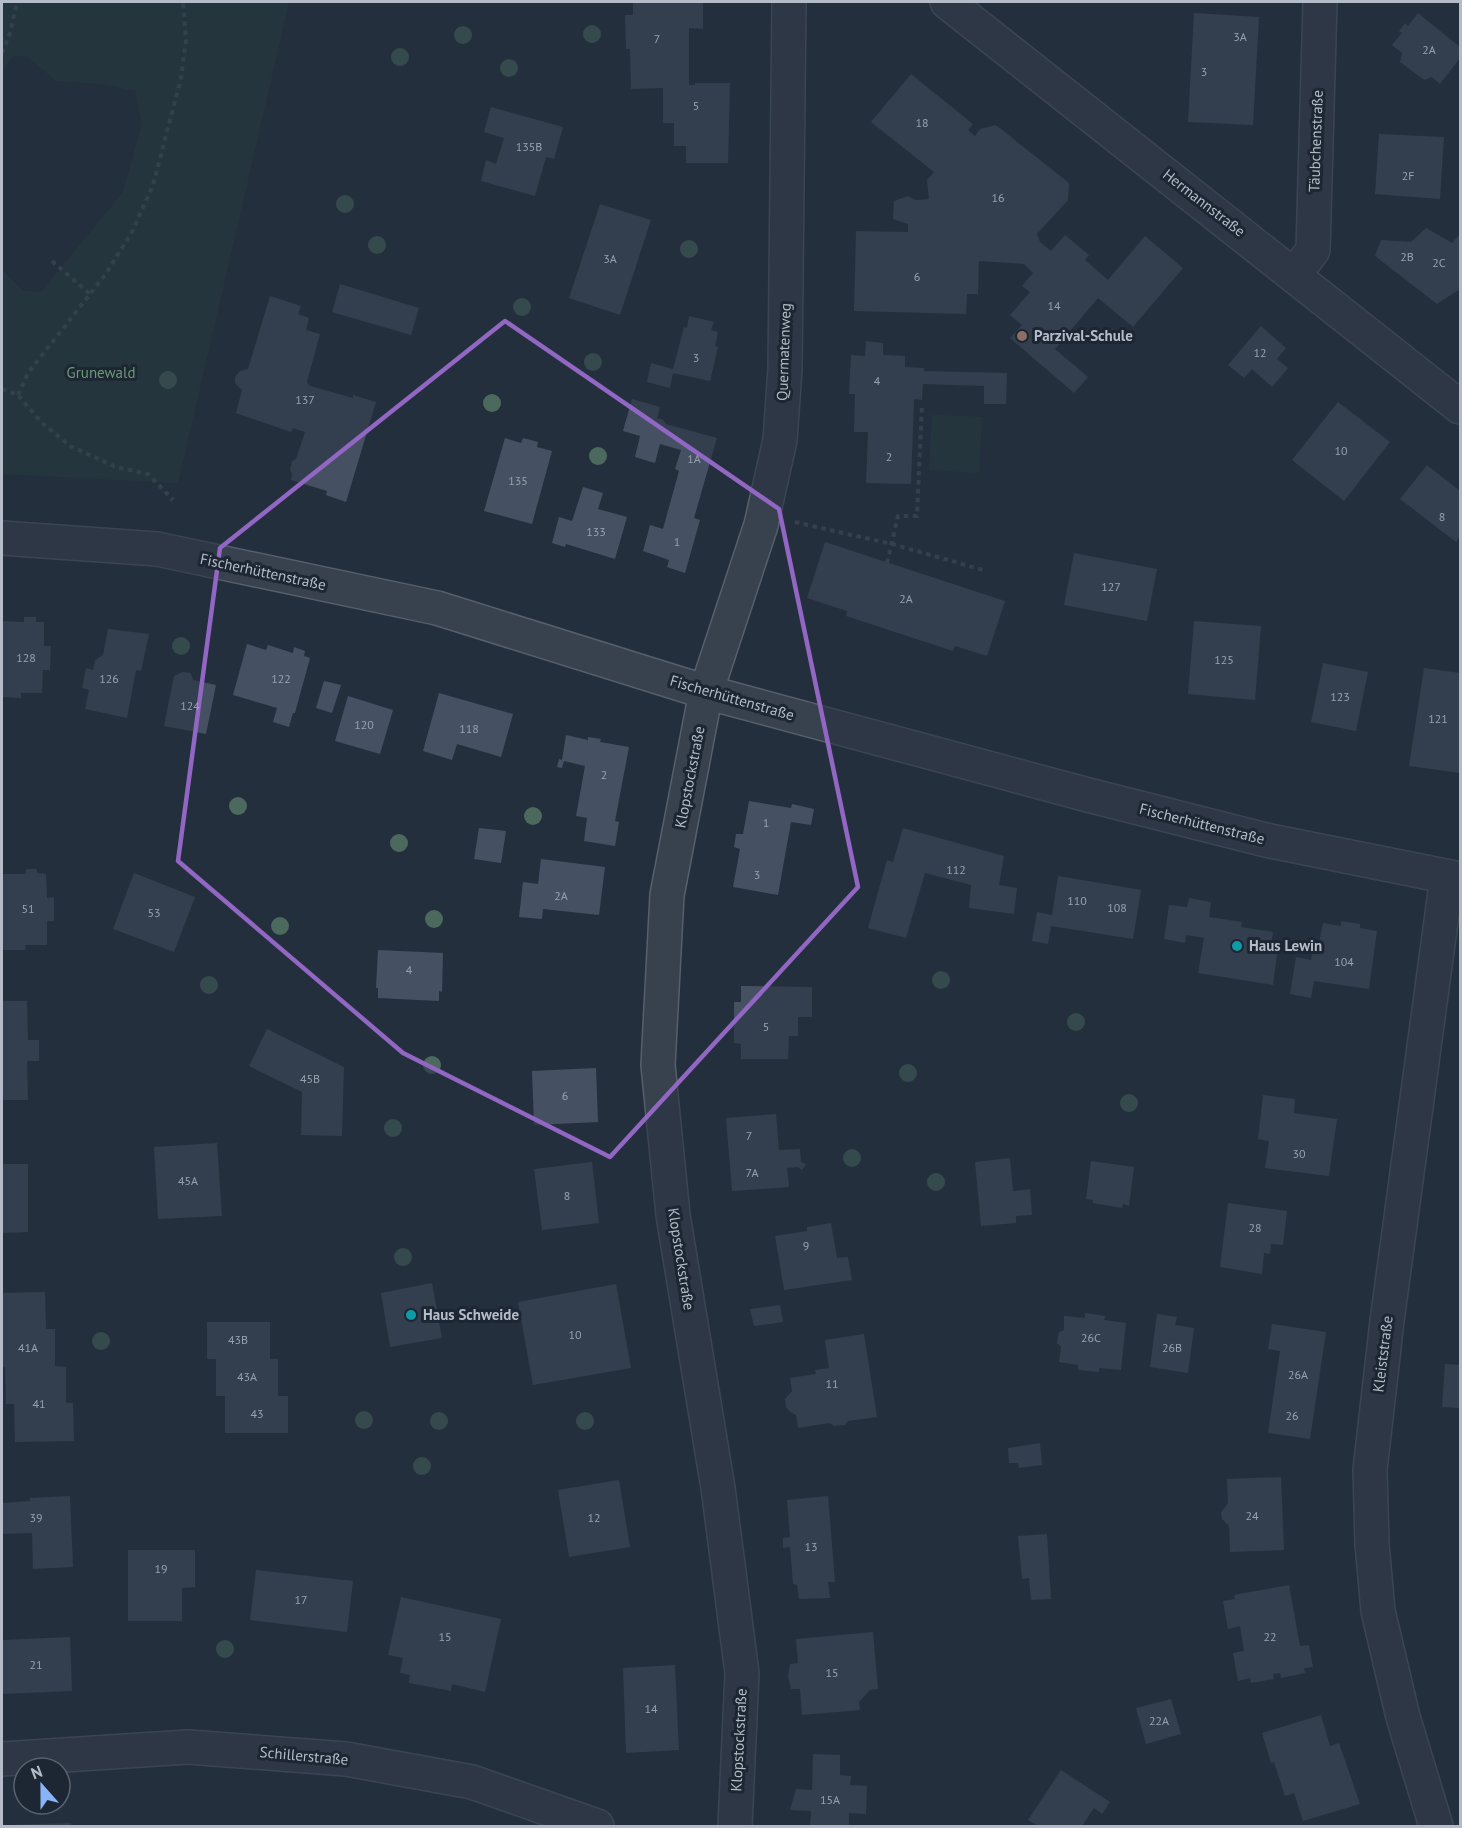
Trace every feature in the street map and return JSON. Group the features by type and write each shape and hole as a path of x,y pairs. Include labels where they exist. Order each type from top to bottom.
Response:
{"street":[{"name":"Quermatenweg","path":"706,692 761,525 780,440 785,369 789,2"},
{"name":"Hermannstraße","path":"947,2 1461,407"},
{"name":"Täubchenstraße","path":"1295,274 1313,250 1320,2"},
{"name":"Fischerhüttenstraße","path":"2,538 157,549 437,608 706,692 1088,795 1270,841 1419,869 1454,878"},
{"name":"Klopstockstraße","path":"706,692 667,895 658,1065 673,1215 718,1488 742,1673 735,1827"},
{"name":"Kleiststraße","path":"1436,1827 1403,1718 1378,1611 1372,1544 1370,1470 1387,1321 1454,878"},
{"name":"Schillerstraße","path":"2,1759 188,1747 346,1759 472,1782 597,1827"}],"path":[{"path":"2,53 10,33 17,2"},
{"path":"18,395 28,373 105,275 132,232 153,185 181,78 186,40 183,2"},
{"path":"52,261 90,294"},
{"path":"2,389 18,395 41,422 70,446 116,467 148,474 173,500"},
{"path":"887,562 898,516 917,516 922,405"},
{"path":"789,521 892,544 983,570"}],"highlighted area":[{"path":"505,321 779,509 858,887 610,1157 403,1053 178,861 220,548"}],"green space":[{"name":"Grunewald","path":"2,2 289,2 178,483 2,474 2,270 23,291 41,292 123,192 142,124 135,91 103,84 56,81 27,56 13,56 2,72"},
{"path":"932,415 982,417 979,473 929,470"}],"building":[{"path":"633,2 703,2 703,29 689,28 689,85 730,83 728,163 686,163 686,146 674,146 674,123 663,123 663,88 631,89 630,49 626,49 625,15 633,15"},
{"path":"1194,13 1259,17 1253,125 1188,122"},
{"path":"1418,13 1460,47 1460,58 1440,84 1432,77 1424,80 1400,62 1402,53 1392,45 1402,33 1399,31 1405,23 1408,26"},
{"path":"911,74 973,124 968,130 975,136 980,129 996,125 1069,183 1068,200 1037,234 1040,242 1051,251 1065,235 1089,255 1085,260 1108,280 1145,236 1183,268 1133,327 1098,298 1055,349 1088,377 1074,393 1010,338 1022,325 1010,315 1030,292 1022,286 1033,273 1024,264 979,261 978,294 967,294 966,314 854,311 856,231 908,232 908,224 893,219 894,201 908,196 916,200 929,199 927,180 934,172 871,122"},
{"path":"491,107 563,127 554,159 546,157 535,196 481,181 486,160 496,164 504,138 484,132"},
{"path":"1379,134 1444,137 1440,199 1375,194"},
{"path":"600,204 651,220 620,315 569,298"},
{"path":"1426,228 1452,243 1460,234 1460,289 1437,304 1375,256 1381,240 1411,242"},
{"path":"340,284 419,308 411,335 332,312"},
{"path":"270,296 301,306 298,314 309,318 306,330 320,334 307,382 310,386 376,402 346,502 326,495 327,491 291,480 292,461 296,459 305,432 293,428 291,432 236,413 242,390 235,383 235,377 240,371 248,369"},
{"path":"689,316 714,322 711,330 718,332 715,346 718,347 710,381 673,373 670,388 647,382 651,363 673,369"},
{"path":"1261,326 1286,348 1277,359 1288,368 1272,387 1252,369 1244,378 1228,365"},
{"path":"866,341 883,343 883,355 905,356 905,367 924,368 924,371 1007,373 1006,404 984,404 984,386 923,384 922,400 914,399 911,484 866,483 868,432 854,432 855,394 849,394 851,355 865,356"},
{"path":"632,399 660,407 657,419 662,419 666,424 717,438 694,518 700,520 685,573 667,567 669,560 643,551 650,525 663,529 679,471 675,469 681,450 660,444 655,463 635,457 640,436 623,431"},
{"path":"1338,402 1390,442 1344,501 1292,460"},
{"path":"505,438 521,443 523,438 538,442 537,447 552,451 532,524 484,511"},
{"path":"1427,465 1460,491 1460,536 1456,542 1400,499"},
{"path":"583,487 603,493 598,509 627,517 615,559 566,544 565,547 552,543 559,517 572,521"},
{"path":"825,542 1005,601 987,656 955,646 953,651 846,616 847,611 807,598"},
{"path":"1074,553 1157,569 1147,621 1064,605"},
{"path":"24,617 36,617 36,622 44,622 44,646 51,646 50,670 43,670 42,693 21,693 21,698 2,697 2,621 24,622"},
{"path":"1194,621 1261,626 1255,700 1188,694"},
{"path":"108,629 149,634 141,671 136,670 127,718 85,709 89,690 82,688 86,668 93,670 95,660 103,655"},
{"path":"247,644 266,650 268,645 293,653 294,647 305,651 304,656 310,658 289,727 273,722 277,708 233,695"},
{"path":"1323,663 1368,672 1356,731 1311,722"},
{"path":"1424,668 1460,673 1460,773 1409,766"},
{"path":"182,672 191,673 193,680 216,685 206,734 164,726 174,676"},
{"path":"324,681 341,685 332,713 316,708"},
{"path":"439,693 513,714 501,757 457,744 452,760 423,751"},
{"path":"348,696 393,710 380,754 335,741"},
{"path":"566,735 588,740 588,737 601,739 600,742 629,747 615,821 619,822 615,846 584,841 587,818 576,816 585,766 564,761 562,768 557,767 559,759 562,760"},
{"path":"749,801 791,808 792,804 814,809 811,825 791,822 778,895 733,887 740,849 734,847 736,834 743,834"},
{"path":"479,828 506,831 501,863 474,859"},
{"path":"903,828 1004,856 999,885 1017,888 1014,914 969,908 971,885 925,873 906,938 868,928 887,860 893,862"},
{"path":"541,859 605,867 599,915 543,909 542,919 519,917 523,882 538,884"},
{"path":"26,869 37,869 37,873 46,874 47,898 54,897 54,921 47,921 47,945 25,945 26,950 2,950 2,874 26,874"},
{"path":"134,873 195,897 174,952 113,929"},
{"path":"1058,876 1141,890 1133,939 1051,926 1048,944 1032,941 1037,912 1052,915"},
{"name":"Haus Lewin","path":"1189,898 1211,902 1209,917 1242,922 1241,927 1273,932 1270,953 1277,954 1273,985 1198,973 1204,938 1186,935 1185,943 1164,939 1169,905 1187,907"},
{"path":"1341,921 1360,924 1360,928 1377,931 1369,989 1314,981 1311,998 1290,994 1296,957 1311,960 1314,942 1319,943 1323,923 1341,926"},
{"path":"378,950 443,953 442,992 439,991 439,1001 378,998 378,988 376,988"},
{"path":"741,986 812,987 812,1017 798,1017 798,1036 789,1036 788,1059 741,1059 741,1044 734,1043 734,1002 741,1002"},
{"path":"2,1001 27,1001 28,1040 39,1040 39,1061 27,1061 28,1100 2,1100"},
{"path":"267,1029 344,1067 342,1136 301,1135 302,1092 249,1066"},
{"path":"596,1068 598,1122 534,1125 532,1071"},
{"path":"1263,1095 1295,1099 1294,1113 1337,1119 1329,1176 1265,1168 1269,1141 1258,1139"},
{"path":"776,1114 779,1150 800,1149 801,1162 806,1164 802,1170 798,1167 787,1168 789,1187 732,1191 726,1118"},
{"path":"217,1143 222,1216 158,1219 154,1147"},
{"path":"1010,1158 1013,1191 1030,1189 1032,1215 1016,1216 1016,1223 981,1226 975,1162"},
{"path":"1091,1161 1134,1167 1129,1206 1123,1204 1122,1208 1093,1203 1093,1200 1086,1199"},
{"path":"592,1162 599,1223 542,1230 534,1169"},
{"path":"2,1164 28,1164 28,1232 2,1233"},
{"path":"1228,1203 1287,1211 1283,1245 1271,1244 1270,1254 1264,1253 1262,1274 1220,1267"},
{"path":"831,1223 837,1258 848,1257 852,1280 784,1290 775,1236 807,1231 807,1227"},
{"name":"Haus Schweide","path":"432,1283 442,1338 390,1347 381,1293"},
{"path":"616,1284 631,1368 533,1385 518,1302"},
{"path":"45,1292 46,1329 55,1329 55,1366 66,1367 66,1403 73,1403 74,1441 15,1442 14,1404 6,1404 5,1367 2,1367 2,1293"},
{"path":"780,1305 783,1322 754,1326 750,1309"},
{"path":"1085,1313 1105,1316 1104,1320 1126,1323 1121,1370 1099,1368 1099,1372 1078,1370 1078,1365 1059,1362 1061,1347 1057,1343 1059,1332 1064,1330 1064,1316 1085,1318"},
{"path":"1157,1314 1177,1317 1175,1325 1194,1328 1188,1373 1150,1367"},
{"path":"207,1322 270,1322 270,1359 278,1359 278,1396 288,1396 288,1433 225,1433 225,1396 216,1396 216,1359 207,1359"},
{"path":"1272,1324 1326,1332 1310,1439 1268,1433 1280,1351 1268,1349"},
{"path":"864,1334 877,1417 848,1421 845,1425 834,1426 830,1423 798,1428 796,1415 786,1407 785,1399 792,1391 790,1378 816,1374 815,1370 829,1368 825,1340"},
{"path":"1445,1364 1460,1365 1460,1408 1442,1407"},
{"path":"1040,1443 1042,1465 1019,1468 1018,1463 1009,1463 1008,1448"},
{"path":"1281,1477 1284,1550 1230,1552 1229,1526 1222,1519 1221,1512 1228,1503 1227,1479"},
{"path":"619,1480 630,1547 569,1557 558,1490"},
{"path":"70,1496 73,1567 33,1569 32,1533 2,1534 2,1503 30,1501 30,1498"},
{"path":"828,1496 835,1582 828,1582 830,1598 799,1599 797,1585 793,1584 790,1547 783,1548 783,1538 790,1537 787,1500"},
{"path":"1047,1534 1051,1599 1031,1600 1029,1578 1022,1579 1018,1536"},
{"path":"128,1550 195,1550 195,1587 182,1588 182,1621 128,1621"},
{"path":"256,1570 353,1581 347,1632 250,1620"},
{"path":"1289,1585 1300,1646 1309,1645 1313,1667 1304,1668 1305,1673 1281,1678 1280,1673 1273,1674 1274,1679 1251,1683 1250,1678 1238,1681 1233,1653 1244,1651 1240,1626 1228,1629 1223,1601 1235,1599 1234,1595"},
{"path":"401,1597 501,1619 485,1692 452,1684 451,1691 409,1683 410,1675 400,1673 403,1658 388,1655"},
{"path":"873,1632 878,1689 870,1690 859,1702 860,1710 802,1715 800,1689 791,1689 788,1676 790,1664 798,1663 796,1639"},
{"path":"70,1637 72,1691 2,1694 2,1640"},
{"path":"675,1665 679,1750 626,1753 623,1668"},
{"path":"1171,1699 1181,1734 1146,1744 1136,1708"},
{"path":"1321,1715 1330,1746 1339,1743 1360,1804 1303,1821 1294,1793 1285,1796 1274,1762 1271,1763 1262,1733"},
{"path":"813,1754 840,1755 840,1775 851,1776 850,1785 867,1786 866,1814 849,1813 849,1826 810,1826 811,1811 790,1810 796,1789 812,1790"},
{"path":"1061,1770 1110,1802 1102,1814 1094,1808 1082,1826 1038,1826 1028,1820"},
{"path":"71,1823 71,1826 8,1825"}],"place":[{"name":"Parzival-Schule","path":"1022,336"},
{"name":"Haus Lewin","path":"1237,946"},
{"name":"Haus Schweide","path":"411,1315"}]}
